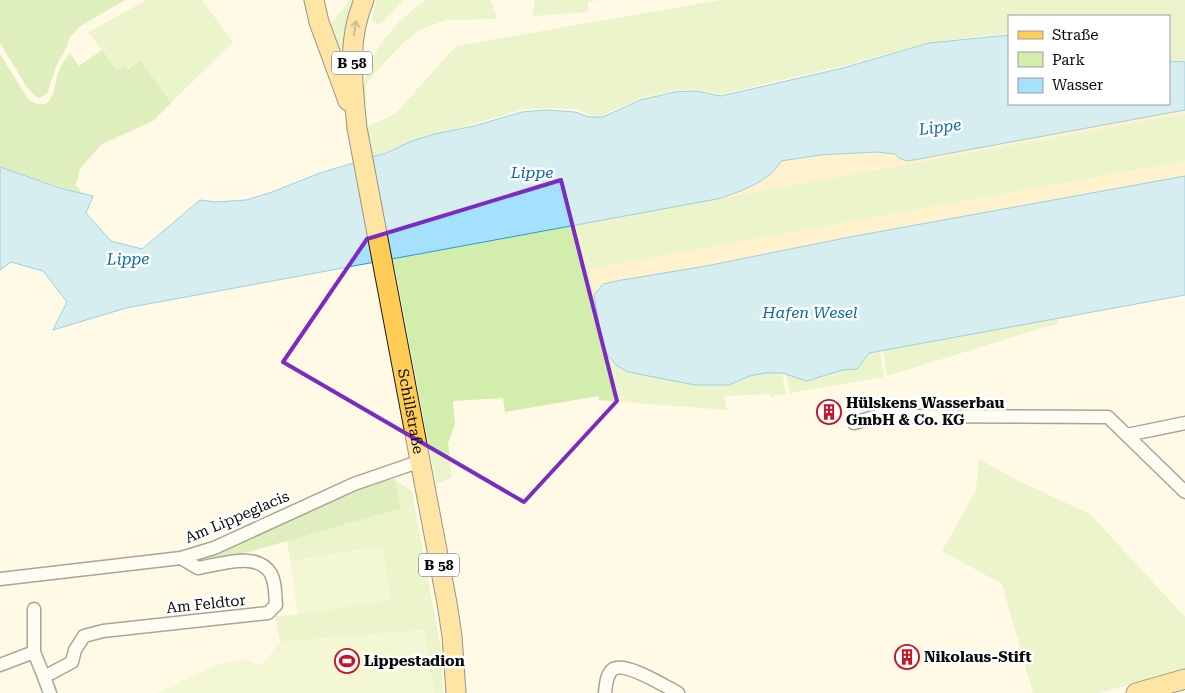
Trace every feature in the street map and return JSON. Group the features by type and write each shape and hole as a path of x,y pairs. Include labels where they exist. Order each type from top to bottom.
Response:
{"main road":[{"name":"B 58","path":"314,0 319,22 357,128"},
{"name":"B 58","path":"357,128 352,71 352,42 356,20 364,0"},
{"name":"Schillstraße","path":"357,128 452,636 456,693"},
{"path":"1136,693 1185,679"}],"street":[{"path":"854,422 877,416 1108,417 1185,492"},
{"path":"1128,435 1185,423"},
{"name":"Am Lippeglacis","path":"0,579 181,558 214,548 354,484 420,462"},
{"name":"Am Feldtor","path":"44,677 72,662 75,650 84,636 103,631 268,613 276,605 273,580 265,566 244,560 198,568 181,558"},
{"path":"34,608 34,652 50,693"},
{"path":"0,665 34,652"},
{"path":"605,693 607,677 613,669 622,667 650,678 678,693"}],"highlighted area":[{"path":"561,180 617,401 524,502 283,362 367,239"}],"green space":[{"path":"0,0 125,0 79,27 70,37 57,64 47,94 38,98 28,89 0,43"},
{"path":"147,0 202,0 233,42 171,103 142,63 130,69 127,65 116,70 88,32"},
{"path":"350,0 358,0 349,85 326,30"},
{"path":"377,0 404,0 382,23 378,24 371,20"},
{"path":"426,0 491,0 497,19 446,20 421,29 401,45 374,74 366,85 367,103 362,103 367,71 381,44 401,20"},
{"path":"535,0 598,0 588,2 588,12 532,16"},
{"path":"720,0 1185,0 1185,61 1170,60 1170,15 1008,15 1008,33 928,43 843,66 721,94 696,90 674,91 640,98 601,116 590,115 576,109 545,108 521,110 412,141 373,157 367,127 395,114 456,46"},
{"path":"102,50 116,70 126,65 128,69 141,61 171,103 153,121 102,144 80,169 76,185 82,194 0,167 0,54 28,99 37,104 43,104 48,102 51,97 59,70 70,53 79,66"},
{"path":"1185,114 1185,161 590,269 603,349 729,385 750,376 765,373 782,373 786,394 770,397 770,394 724,396 727,410 599,400 598,396 505,412 503,398 453,401 455,424 448,443 452,478 436,484 393,258"},
{"path":"1057,318 1058,324 887,376 883,351"},
{"path":"880,351 884,377 790,393 786,374 807,381 842,370 857,369 869,353"},
{"path":"979,459 1023,483 1090,514 1185,617 1185,669 1099,693 1033,693 1002,584 942,551 976,490"},
{"path":"394,479 412,491 441,650 443,693 435,693 424,630 280,642 275,616 298,615 383,546 290,561 287,541 401,508"},
{"path":"394,479 401,508 198,565 194,558 214,552 370,484"},
{"path":"383,546 391,600 298,615 290,561"},
{"name":"Lippestadion","path":"424,630 435,693 157,693 221,663 245,659 261,666 280,642"}],"sand":[{"path":"1185,110 1185,114 717,199 744,190 762,181 776,169 781,161 820,155 876,152 895,154 899,158 913,160"},
{"path":"1185,161 1185,176 622,280 603,284 594,295 590,269"}],"water":[{"name":"Lippe","path":"1008,35 1008,105 1170,105 1170,61 1185,62 1185,110 907,161 895,154 876,152 820,155 781,161 762,180 717,199 126,308 53,330 67,302 43,271 11,262 0,270 0,167 63,189 93,196 86,213 111,241 142,249 200,200 216,202 246,200 320,173 386,153 412,141 435,134 474,126 522,112 545,110 575,112 589,117 603,117 640,100 675,92 696,91 721,96 843,68 929,43"},
{"name":"Hafen Wesel","path":"1185,176 1185,295 869,353 857,369 842,370 807,381 782,373 765,373 750,376 729,385 695,385 628,372 616,365 603,349 594,295 603,284"}],"place":[{"name":"Hülskens Wasserbau GmbH & Co. KG","path":"829,412"},
{"name":"Nikolaus-Stift","path":"907,657"},
{"name":"Lippestadion","path":"347,661"}]}
